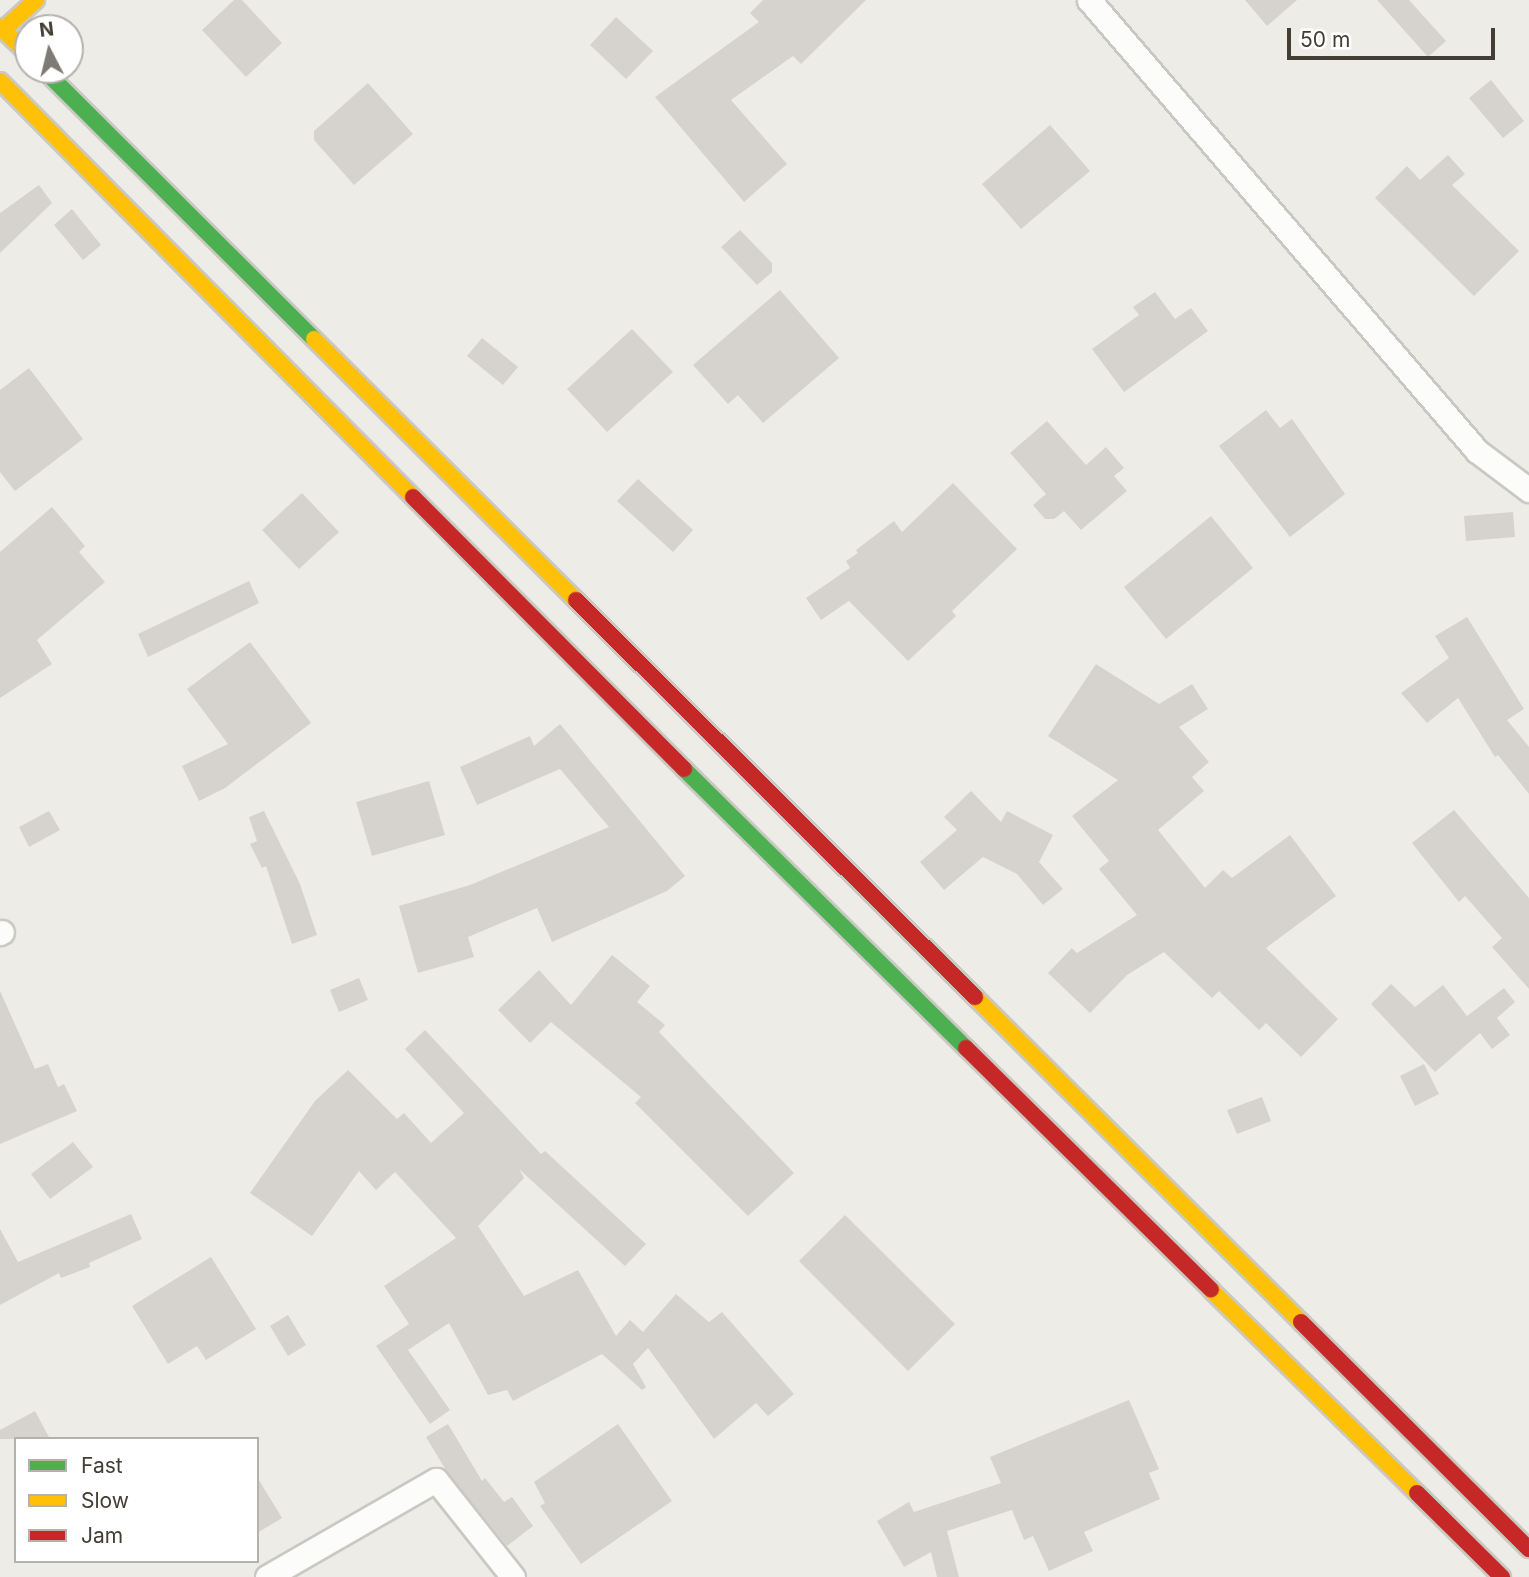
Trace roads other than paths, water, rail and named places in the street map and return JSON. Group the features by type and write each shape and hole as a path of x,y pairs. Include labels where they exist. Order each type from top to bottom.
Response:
{"street":[{"path":"14,41 1,28 36,0"},
{"path":"1089,0 1477,451 1529,490"},
{"path":"0,81 576,662 1502,1577"},
{"path":"58,84 1529,1549"},
{"path":"282,364 314,336"},
{"path":"267,1577 436,1480 513,1577"}]}
